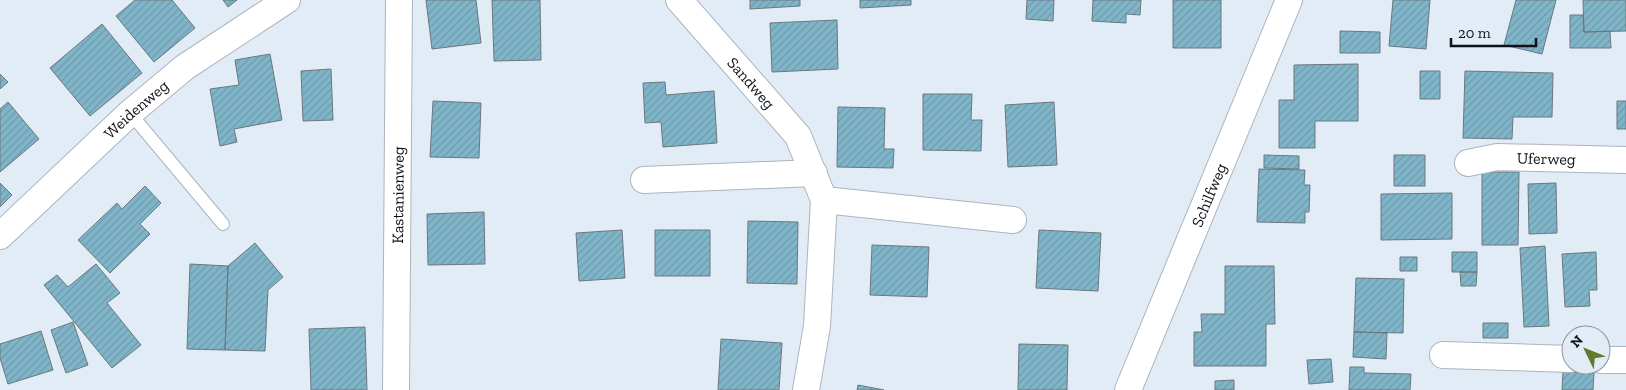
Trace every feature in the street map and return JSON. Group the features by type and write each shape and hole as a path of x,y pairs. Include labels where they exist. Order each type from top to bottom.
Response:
{"street":[{"name":"Weidenweg","path":"0,236 130,113 185,67 287,0"},
{"name":"Kastanienweg","path":"396,390 399,0"},
{"name":"Sandweg","path":"679,0 798,136 824,200 817,326 806,390"},
{"name":"Schilfweg","path":"1128,390 1289,0"},
{"name":"Uferweg","path":"1468,163 1497,156 1626,160"},
{"path":"644,180 814,173"},
{"path":"824,200 1013,220"},
{"path":"1443,355 1561,359"},
{"path":"1611,360 1626,360"}],"lane":[{"path":"130,113 223,224"}],"building":[{"path":"135,0 172,0 195,28 154,62 116,16"},
{"path":"223,0 237,0 228,7"},
{"path":"426,0 476,0 481,43 432,49"},
{"path":"492,0 540,0 541,60 494,61"},
{"path":"750,0 800,0 800,6 750,9"},
{"path":"860,0 911,0 911,5 860,8"},
{"path":"1027,0 1054,0 1053,21 1026,19"},
{"path":"1093,0 1141,0 1140,15 1126,14 1126,23 1092,21"},
{"path":"1173,0 1221,0 1221,48 1173,48"},
{"path":"1393,0 1430,0 1426,49 1389,46"},
{"path":"1516,0 1556,0 1542,54 1504,45"},
{"path":"1583,0 1626,0 1626,31 1584,32"},
{"path":"1570,15 1583,15 1584,32 1610,31 1611,48 1570,48"},
{"path":"837,20 838,69 772,72 770,23"},
{"path":"102,24 142,73 90,116 50,68"},
{"path":"1340,31 1380,32 1380,53 1340,53"},
{"path":"270,54 282,120 234,129 237,142 220,146 210,89 239,85 235,60"},
{"path":"1358,64 1358,121 1315,121 1315,148 1279,148 1279,100 1294,100 1294,65"},
{"path":"331,69 333,120 303,121 301,71"},
{"path":"1420,71 1440,71 1440,99 1420,99"},
{"path":"1465,71 1553,73 1552,117 1513,117 1512,139 1463,138"},
{"path":"0,74 8,82 0,89"},
{"path":"665,82 666,95 714,91 717,143 663,147 661,122 645,123 643,83"},
{"path":"923,94 972,94 971,120 982,120 981,151 923,150"},
{"path":"433,101 481,103 479,158 430,157"},
{"path":"1617,101 1626,101 1626,129 1617,129"},
{"path":"8,102 39,139 0,172 0,109"},
{"path":"1054,102 1057,165 1008,167 1005,105"},
{"path":"838,107 885,108 884,149 894,149 893,168 837,167"},
{"path":"1264,155 1299,156 1299,169 1264,168"},
{"path":"1394,155 1425,155 1425,186 1394,186"},
{"path":"1259,169 1305,170 1304,185 1310,185 1309,212 1305,212 1305,223 1257,222"},
{"path":"1482,172 1519,172 1518,245 1482,245"},
{"path":"0,183 12,195 0,207"},
{"path":"1556,183 1557,233 1529,234 1528,184"},
{"path":"145,186 161,203 140,224 150,234 110,273 78,240 117,203 122,209"},
{"path":"1452,193 1452,239 1381,240 1381,194"},
{"path":"484,212 485,264 428,265 427,214"},
{"path":"748,221 798,222 797,284 747,283"},
{"path":"622,230 625,278 579,281 576,233"},
{"path":"655,230 710,230 710,276 655,276"},
{"path":"1039,230 1101,233 1098,291 1036,288"},
{"path":"255,243 283,277 268,290 265,351 225,350 228,266"},
{"path":"872,245 929,247 927,297 870,295"},
{"path":"1545,246 1549,326 1524,327 1520,248"},
{"path":"1452,252 1477,252 1477,272 1452,272"},
{"path":"1596,252 1597,290 1589,290 1590,306 1565,307 1562,254"},
{"path":"1400,257 1417,257 1417,271 1400,271"},
{"path":"96,264 120,293 107,303 141,345 112,368 44,285 57,275 68,287"},
{"path":"190,264 228,266 225,350 187,349"},
{"path":"1225,266 1274,266 1275,324 1266,324 1266,366 1194,366 1194,332 1202,332 1201,314 1225,314"},
{"path":"1460,272 1477,272 1476,286 1461,286"},
{"path":"1356,278 1404,279 1403,333 1354,332"},
{"path":"73,322 88,365 66,373 51,330"},
{"path":"1483,323 1508,323 1508,338 1483,338"},
{"path":"365,327 367,390 311,390 309,329"},
{"path":"41,331 53,370 8,384 0,358 0,344"},
{"path":"1354,332 1387,333 1386,359 1353,357"},
{"path":"721,339 782,343 779,390 718,390"},
{"path":"1019,344 1068,345 1067,390 1018,390"},
{"path":"1331,359 1333,382 1309,384 1307,360"},
{"path":"1350,367 1364,367 1364,373 1411,374 1410,390 1349,390"},
{"path":"1563,375 1594,375 1593,390 1562,390"},
{"path":"1234,380 1234,390 1215,390 1215,381"},
{"path":"858,385 884,390 857,390"}]}
